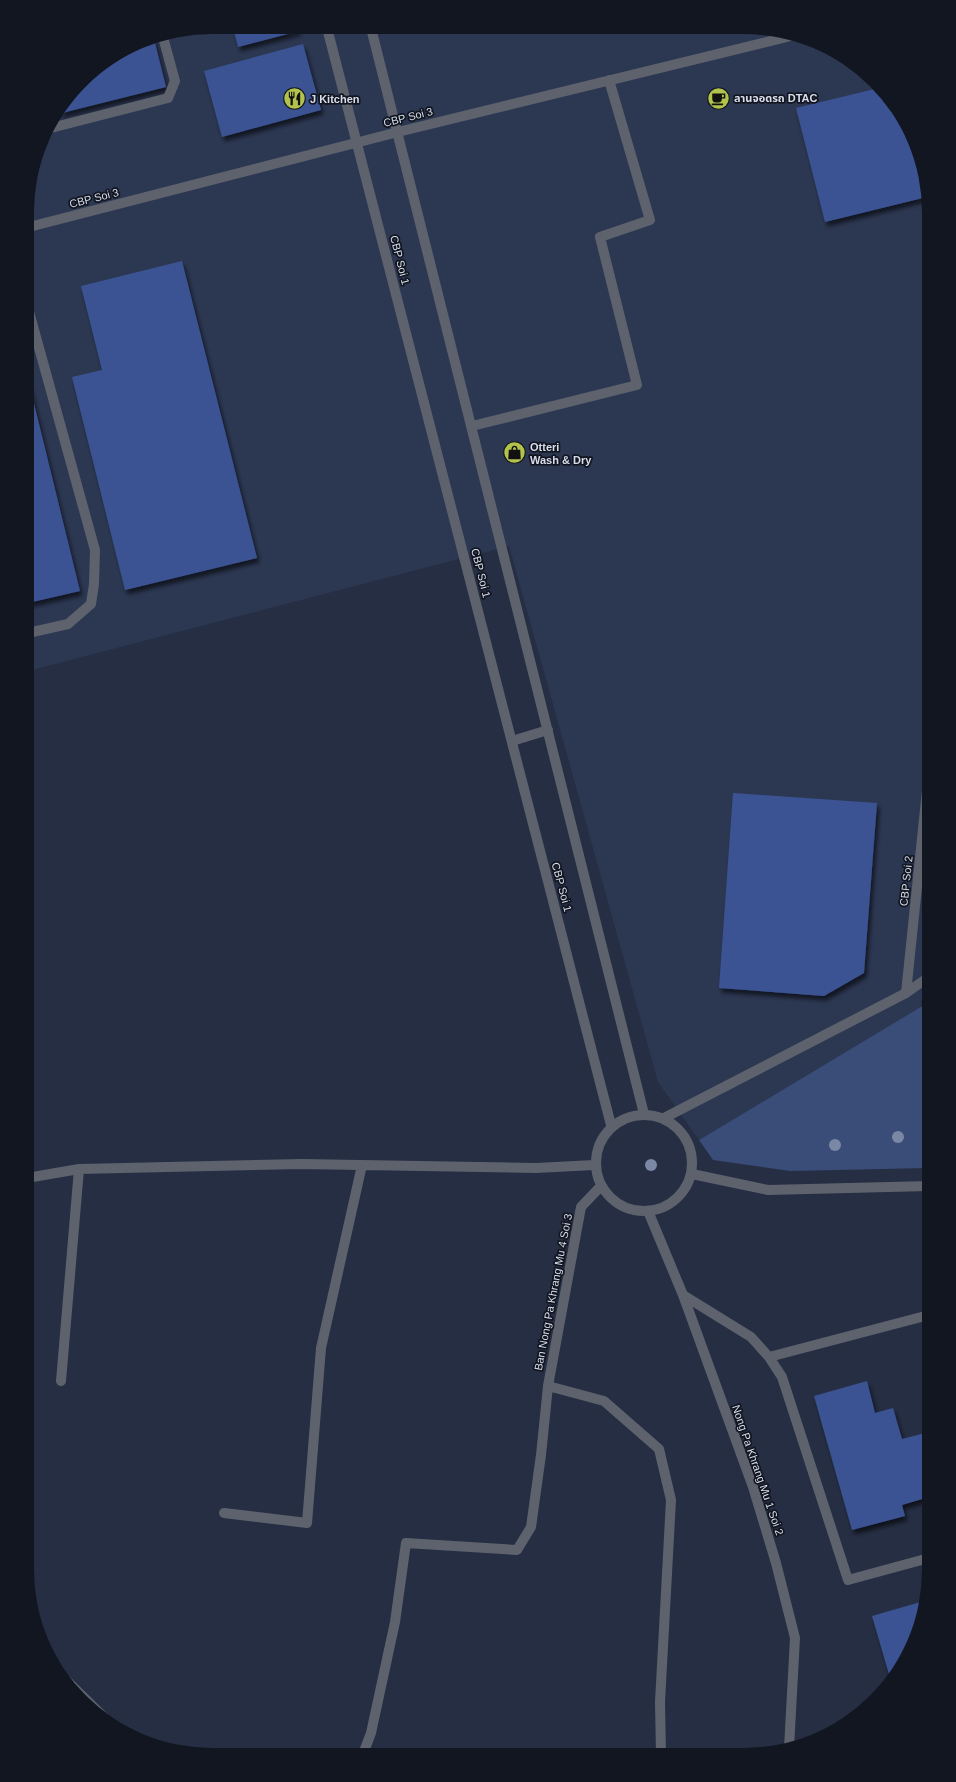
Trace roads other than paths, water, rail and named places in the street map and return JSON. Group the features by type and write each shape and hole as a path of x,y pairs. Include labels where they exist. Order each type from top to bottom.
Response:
{"street":[{"name":"CBP Soi 1","path":"329,34 611,1125"},
{"path":"373,34 644,1114"},
{"name":"CBP Soi 3","path":"34,225 357,142 784,38"},
{"path":"56,127 168,98 175,81 164,41"},
{"path":"472,426 637,385 600,237 650,220 609,80"},
{"path":"34,330 94,550 94,584 91,604 68,624 34,632"},
{"path":"512,741 548,730"},
{"name":"CBP Soi 2","path":"906,993 922,839"},
{"path":"664,1118 906,993 922,982"},
{"path":"644,1114 664,1118 684,1135 692,1155 692,1174 687,1185 673,1202 648,1212 624,1208 600,1186 594,1165 598,1145 611,1125 620,1120 644,1114"},
{"path":"34,1177 79,1170 301,1164 536,1168 594,1165"},
{"path":"224,1513 307,1524 321,1348 362,1165"},
{"path":"61,1381 79,1170"},
{"path":"692,1174 768,1190 922,1186"},
{"name":"Ban Nong Pa Khrang Mu 4 Soi 3","path":"365,1748 371,1733 395,1622 406,1543 517,1550 531,1527 541,1455 548,1386 581,1207 600,1186"},
{"name":"Nong Pa Khrang Mu 1 Soi 2","path":"648,1212 683,1295 753,1487 776,1563 795,1638 790,1742"},
{"path":"683,1295 751,1337 769,1357 782,1377 848,1580 922,1560"},
{"path":"769,1357 922,1317"},
{"path":"548,1386 604,1401 659,1449 671,1500 660,1702 661,1748"}],"place":[{"name":"ลานจอดรถ DTAC","path":"718,98"},
{"name":"J Kitchen","path":"294,99"},
{"name":"Otteri Wash & Dry","path":"514,453"}]}
